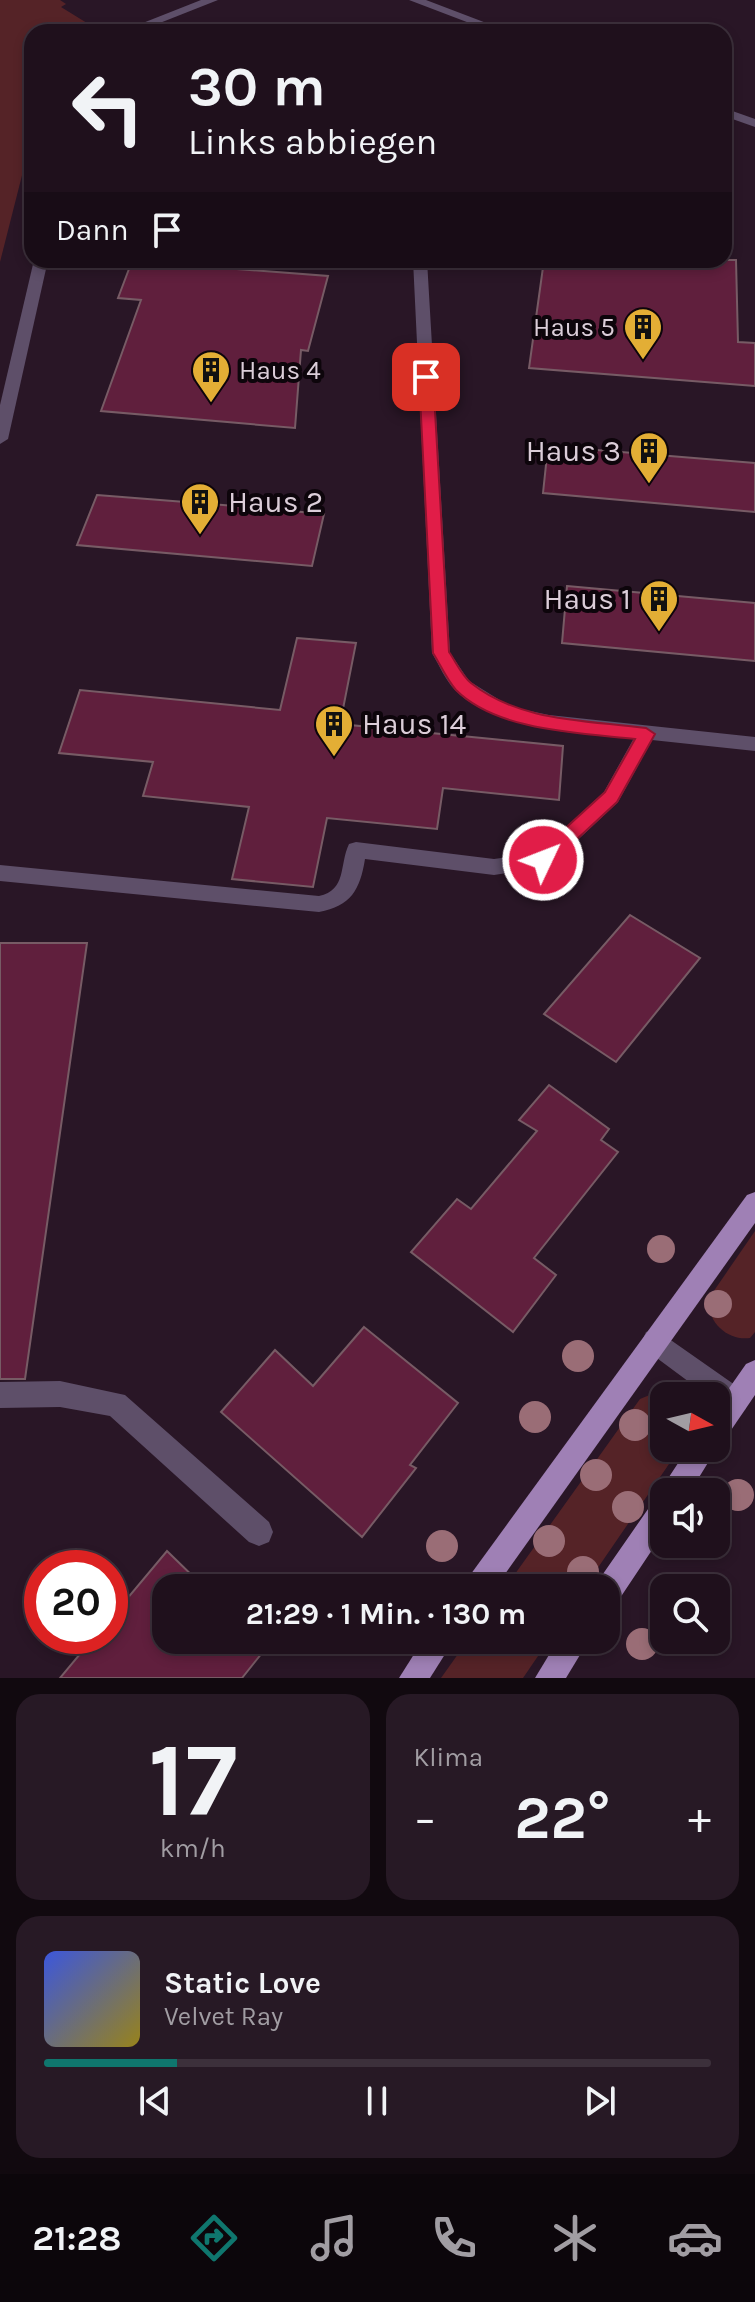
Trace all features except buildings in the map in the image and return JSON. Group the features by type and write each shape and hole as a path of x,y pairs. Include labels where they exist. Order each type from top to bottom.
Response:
{"main road":[{"path":"488,1574 755,1203"},
{"path":"730,1410 755,1373"},
{"path":"619,1574 650,1529"},
{"path":"413,1678 430,1654"},
{"path":"549,1678 565,1654"}],"street":[{"path":"148,24 212,0"},
{"path":"415,0 482,24"},
{"path":"732,115 755,123"},
{"path":"0,439 39,268"},
{"path":"420,268 441,653 462,686 506,713 549,722 755,744"},
{"path":"0,873 319,904 337,902 347,892 356,850 494,867 543,860 611,797 646,734"},
{"path":"655,1341 736,1401"},
{"path":"0,1395 60,1394 116,1404 259,1532"}],"shaded area":[{"path":"0,0 60,0 66,4 61,7 89,24 24,24 24,168 0,262"},
{"path":"755,1231 755,1332 750,1338 742,1338 726,1333 715,1322 709,1298"},
{"path":"650,1395 650,1462 670,1462 659,1478 650,1478 650,1492 594,1574 515,1574 640,1399"},
{"path":"458,1654 539,1654 523,1678 441,1678"}],"place":[{"name":"Haus 5","path":"643,361"},
{"name":"Haus 4","path":"211,404"},
{"name":"Haus 3","path":"649,485"},
{"name":"Haus 2","path":"200,536"},
{"name":"Haus 1","path":"659,633"},
{"name":"Haus 14","path":"334,758"}],"route":[{"path":"426,377 441,653 462,686 506,713 549,722 646,734 611,797 543,860"}]}
